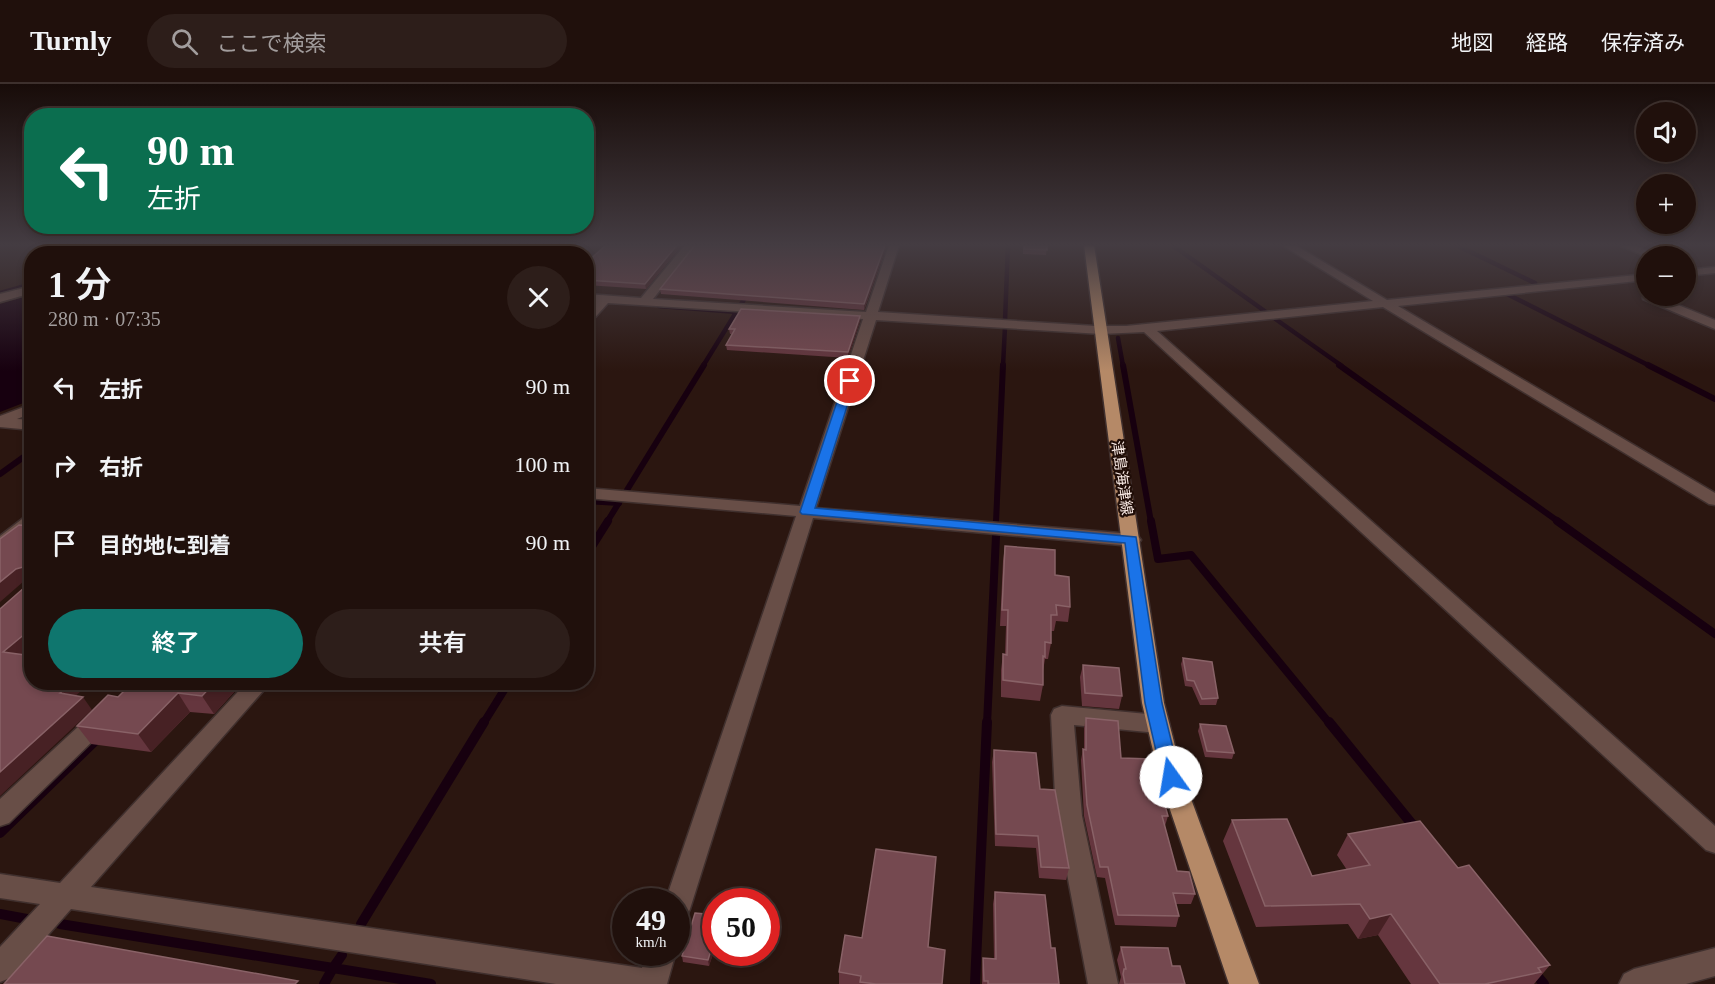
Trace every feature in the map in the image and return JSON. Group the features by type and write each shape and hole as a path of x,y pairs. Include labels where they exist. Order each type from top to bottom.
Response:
{"main road":[{"name":"津島海津線","path":"1094,287 1132,540 1153,703 1171,777 1244,984"}],"street":[{"path":"644,302 656,287"},
{"path":"683,888 880,287"},
{"path":"1358,287 1715,500"},
{"path":"594,298 1126,330 1552,287"},
{"path":"0,298 24,291"},
{"path":"594,311 605,299"},
{"path":"1672,306 1715,325"},
{"path":"1147,327 1715,842"},
{"path":"0,422 24,412"},
{"path":"0,422 24,424"},
{"path":"594,494 1132,540"},
{"path":"0,545 24,526"},
{"path":"0,968 253,690"},
{"path":"0,815 116,705"},
{"path":"1103,984 1069,816 1062,715 1158,724"},
{"path":"0,886 651,984 657,966"},
{"path":"1634,984 1715,962"}],"shaded area":[{"path":"24,297 24,403 0,412 0,304"}],"building":[{"path":"662,287 870,287 864,304 660,289"},
{"path":"741,309 860,316 848,352 726,345 735,329 729,329"},
{"path":"19,525 24,525 24,568 16,569 0,582 0,539"},
{"path":"1005,546 1055,550 1055,575 1069,577 1070,607 1056,605 1057,615 1051,615 1051,643 1045,642 1045,657 1043,656 1043,685 1003,680 1003,654 1007,655 1008,610 1002,610"},
{"path":"24,588 24,635 3,652 24,655 24,690 64,690 60,693 83,697 0,772 0,609"},
{"path":"1183,658 1212,662 1218,698 1202,699 1194,681 1187,680"},
{"path":"1083,665 1119,668 1122,696 1085,693"},
{"path":"125,690 208,690 202,696 178,693 138,734 77,726 108,695 118,697"},
{"path":"1086,718 1118,721 1121,758 1152,759 1168,816 1162,816 1177,871 1189,872 1195,894 1173,893 1179,916 1118,915 1108,867 1100,867 1087,805 1083,749 1086,750"},
{"path":"1200,724 1226,726 1234,753 1207,751"},
{"path":"994,750 1036,753 1040,789 1055,790 1069,868 1041,867 1038,836 996,834"},
{"path":"1287,819 1312,876 1370,865 1348,834 1420,821 1458,868 1469,865 1550,965 1538,968 1541,972 1485,984 1440,984 1391,914 1370,919 1360,904 1265,906 1232,820"},
{"path":"876,849 936,857 928,947 945,950 942,984 876,984 860,982 861,976 839,972 845,935 862,938"},
{"path":"995,892 1045,895 1051,948 1055,948 1059,984 988,984 988,981 984,981 983,958 996,959"},
{"path":"695,913 702,914 702,959 690,957 690,930"},
{"path":"47,936 298,981 295,984 4,984"},
{"path":"1121,947 1168,948 1172,966 1180,966 1185,984 1125,984 1123,974 1126,969"}],"waterway":[{"path":"0,293 21,287"},
{"path":"1005,321 1006,287"},
{"path":"1231,287 1266,312"},
{"path":"736,312 748,293"},
{"path":"1507,294 1650,366"},
{"path":"659,306 736,312"},
{"path":"703,366 736,312"},
{"path":"1274,318 1342,366"},
{"path":"1003,366 1005,327"},
{"path":"1118,338 1123,366"},
{"path":"627,490 704,365"},
{"path":"996,522 1003,365"},
{"path":"1123,365 1151,522"},
{"path":"1339,365 1559,522"},
{"path":"1648,365 1715,399"},
{"path":"0,474 24,457"},
{"path":"594,501 619,503"},
{"path":"607,522 619,503"},
{"path":"594,543 608,521"},
{"path":"1151,521 1158,559 1191,555 1330,724"},
{"path":"1557,521 1715,634"},
{"path":"987,724 996,536"},
{"path":"483,724 504,690"},
{"path":"361,924 484,722"},
{"path":"975,984 987,722"},
{"path":"1329,722 1416,829"},
{"path":"0,833 97,739"},
{"path":"0,914 32,920"},
{"path":"60,924 333,968"},
{"path":"333,968 342,955"},
{"path":"324,984 333,968"},
{"path":"333,968 431,984"},
{"path":"1534,972 1544,984"}],"route":[{"path":"850,381 807,512 1132,540 1153,703 1171,777"}]}
